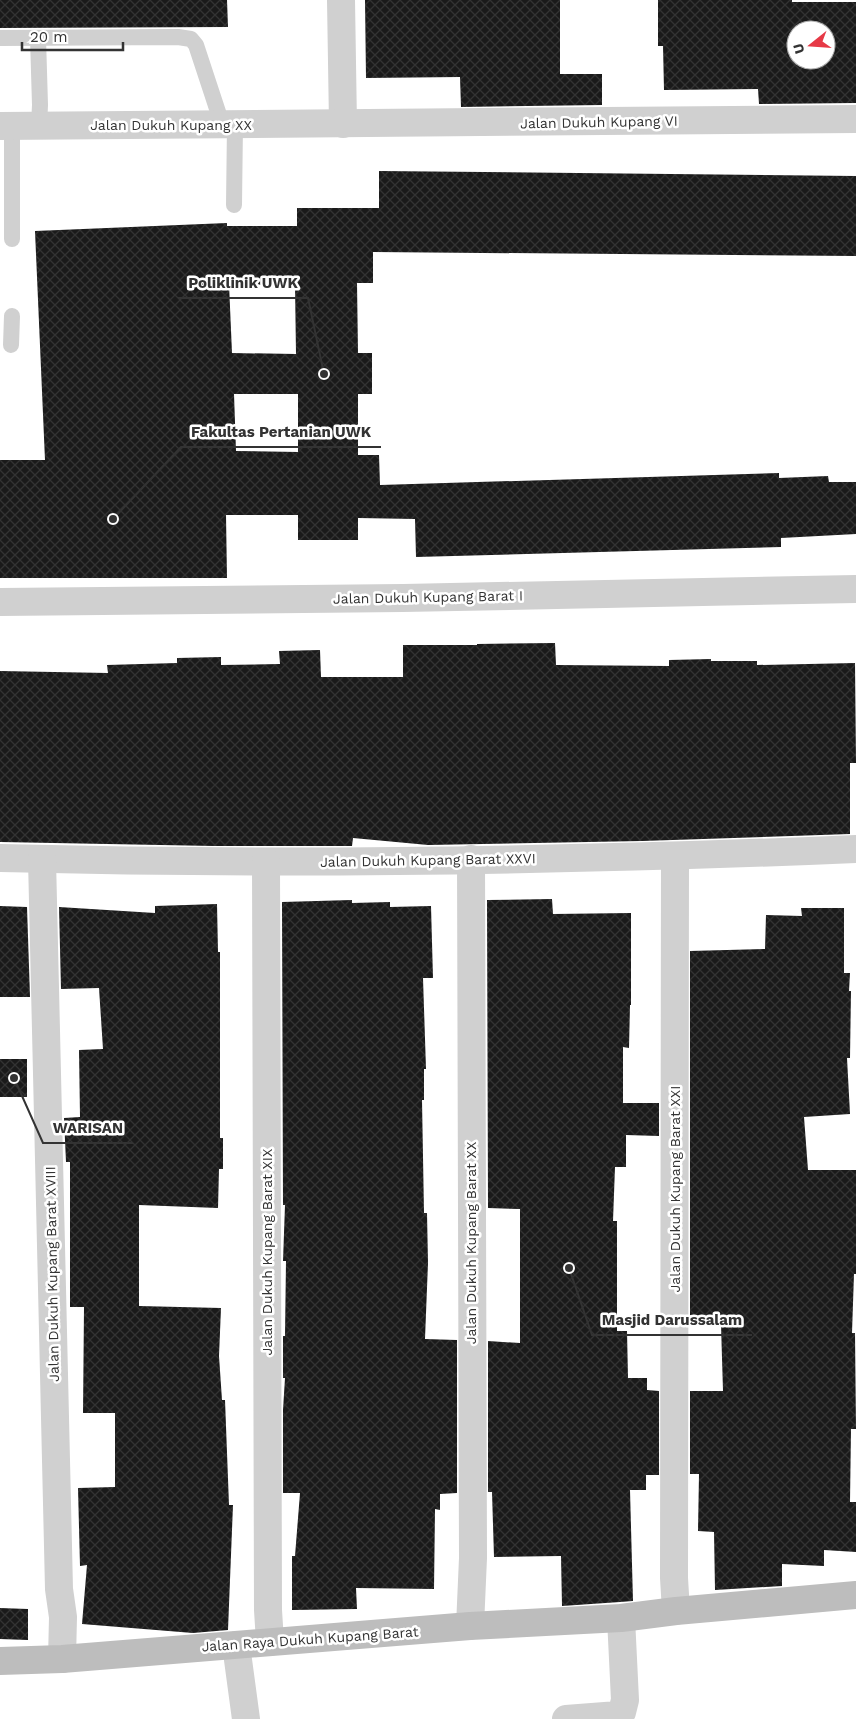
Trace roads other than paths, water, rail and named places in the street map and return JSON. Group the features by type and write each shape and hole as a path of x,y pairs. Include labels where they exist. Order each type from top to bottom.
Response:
{"street":[{"path":"341,0 343,124"},
{"name":"Jalan Dukuh Kupang VI","path":"343,124 856,119"},
{"name":"Jalan Dukuh Kupang XX","path":"6,127 343,124"},
{"name":"Jalan Dukuh Kupang Barat I","path":"0,602 403,598 856,589"},
{"name":"Jalan Dukuh Kupang Barat XXVI","path":"0,858 266,862 675,856 856,849"},
{"name":"Jalan Dukuh Kupang Barat XXI","path":"675,856 674,1578 676,1611"},
{"name":"Jalan Dukuh Kupang Barat XVIII","path":"42,859 59,1589 63,1617 62,1658"},
{"name":"Jalan Dukuh Kupang Barat XX","path":"470,1626 473,1558 471,859"},
{"name":"Jalan Dukuh Kupang Barat XIX","path":"266,862 268,1610 270,1642"},
{"name":"Jalan Raya Dukuh Kupang Barat","path":"0,1661 62,1658 470,1626 621,1618 676,1611 856,1595"},
{"path":"566,1719 618,1715 622,1712 626,1700 621,1618"},
{"path":"236,1644 246,1719"}],"lane":[{"path":"0,38 178,37 191,39 196,45 228,124 234,205"},
{"path":"38,38 39,126"},
{"path":"6,127 12,239"},
{"path":"11,345 12,316"}],"place":[{"name":"Poliklinik UWK","path":"324,374"},
{"name":"Fakultas Pertanian UWK","path":"113,519"},
{"name":"WARISAN","path":"14,1078"},
{"name":"Masjid Darussalam","path":"569,1268"}]}
